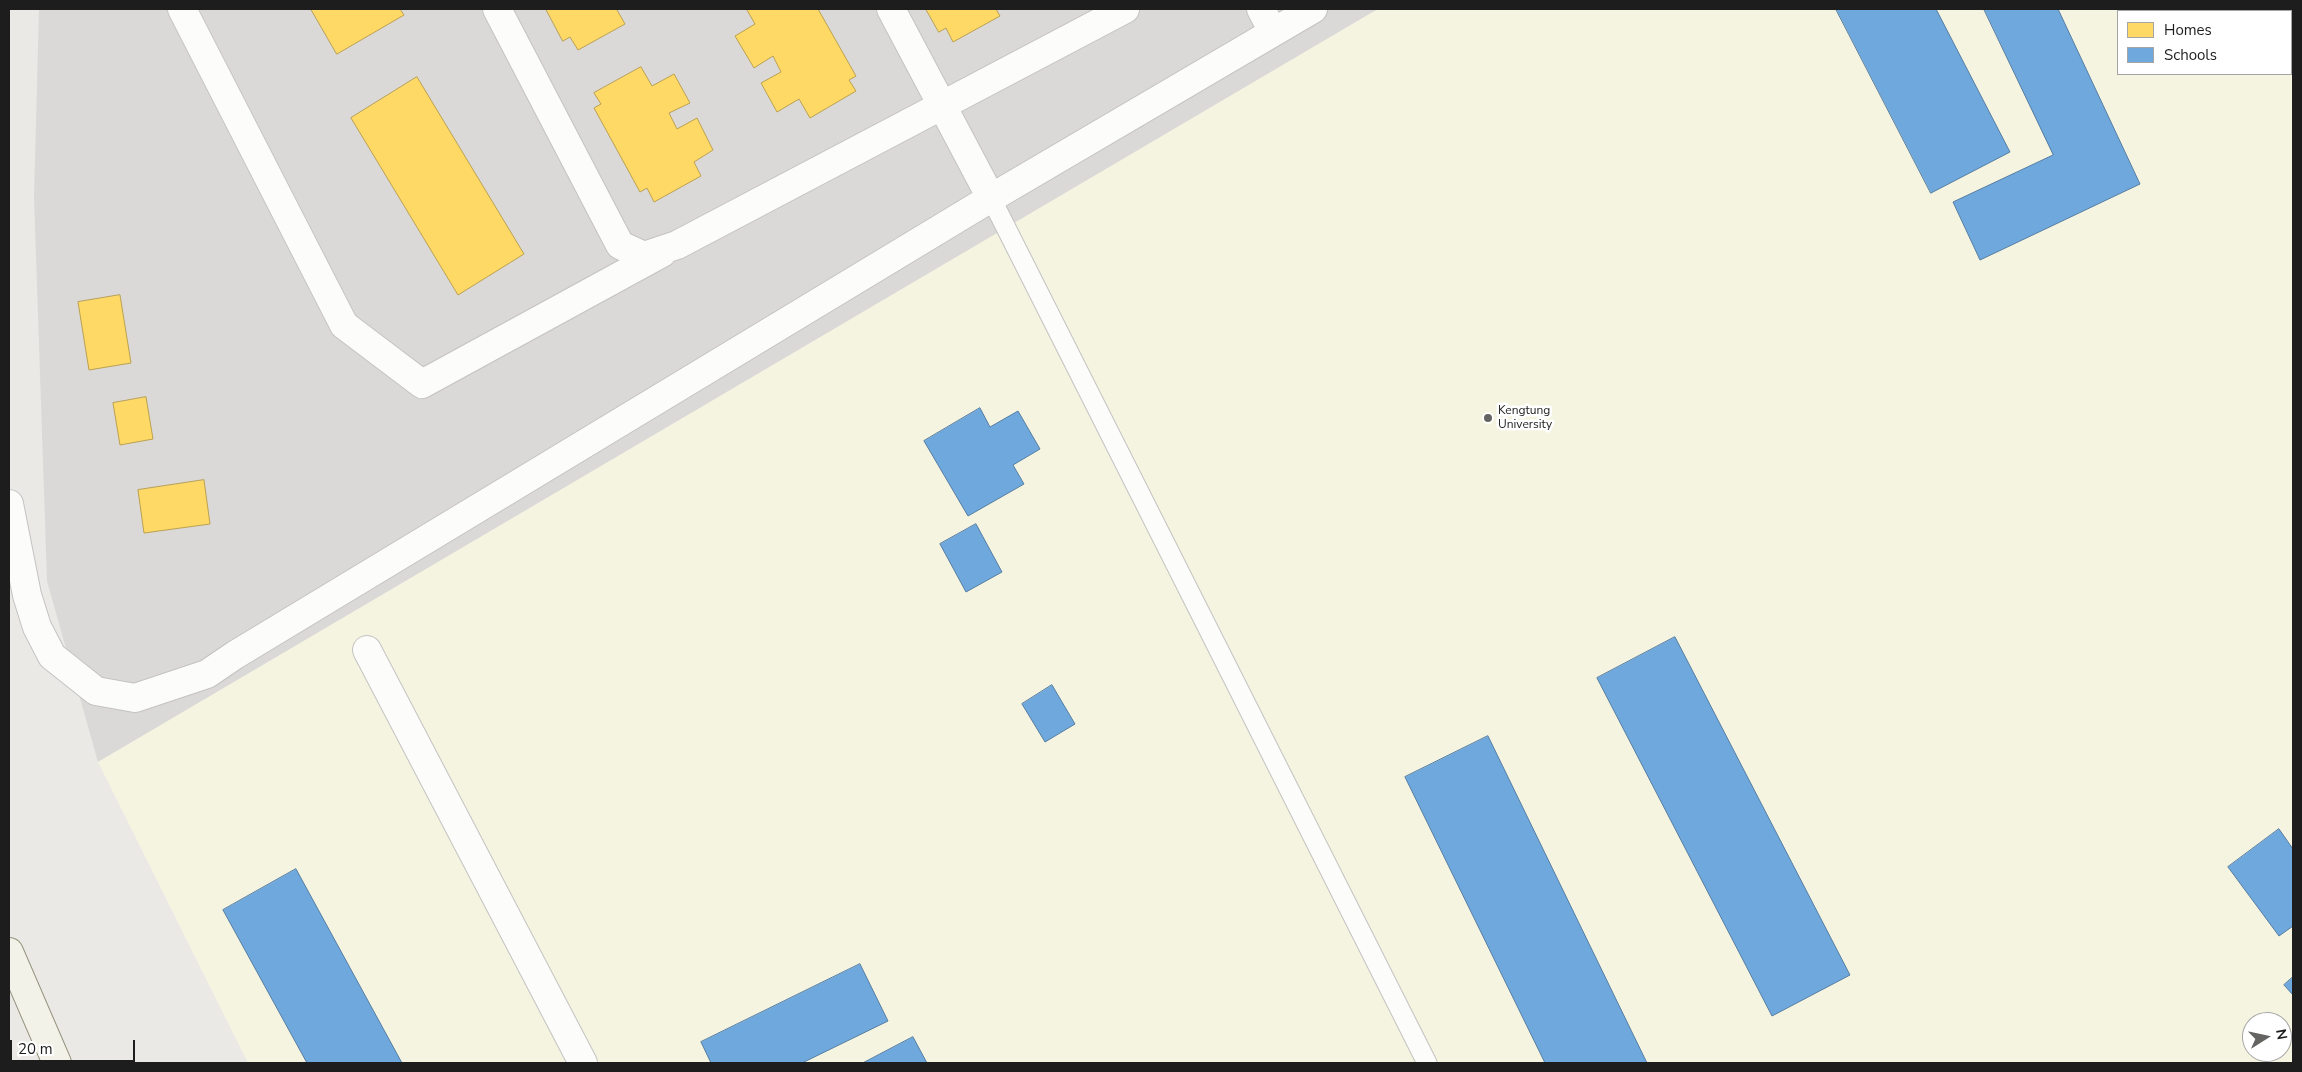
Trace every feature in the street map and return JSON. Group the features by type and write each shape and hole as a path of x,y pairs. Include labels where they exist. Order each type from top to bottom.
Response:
{"street":[{"path":"182,9 344,325 422,384 677,245 1125,9"},
{"path":"497,9 620,245 644,256 677,245"},
{"path":"890,9 991,198"},
{"path":"9,504 34,619 52,656 96,691 135,698 207,674 991,198 1267,20 1312,9"},
{"path":"367,650 583,1063"},
{"path":"9,952 57,1063"}],"lane":[{"path":"991,198 1427,1063"}],"shaded area":[{"path":"39,9 1378,9 98,762 47,581 34,197"},
{"name":"Kengtung University","path":"1378,9 2293,9 2293,1063 248,1063 98,762"}],"building: Homes":[{"path":"311,9 400,9 404,15 337,54"},
{"path":"546,9 619,9 617,10 625,24 578,50 570,37 563,41"},
{"path":"818,9 856,76 849,80 856,91 810,118 799,99 777,112 761,83 781,72 773,56 754,68 735,36 755,24 747,10"},
{"path":"926,9 996,9 1000,16 953,42 946,28 939,32"},
{"path":"641,67 652,86 674,74 690,103 669,113 677,129 697,118 713,150 694,162 701,176 654,202 647,188 640,192 594,108 601,104 594,93"},
{"path":"417,77 524,254 458,295 351,118"},
{"path":"120,295 131,363 89,370 78,302"},
{"path":"146,397 153,439 120,445 113,403"},
{"path":"204,480 210,524 144,533 138,490"}],"building: Schools":[{"path":"1836,9 1936,9 2010,152 1931,193"},
{"path":"1984,9 2058,9 2140,184 1980,260 1953,202 2053,155"},
{"path":"980,408 990,427 1018,411 1040,449 1013,465 1024,484 968,516 924,441"},
{"path":"976,524 1002,572 966,592 940,544"},
{"path":"1675,637 1850,975 1772,1016 1597,678"},
{"path":"1052,685 1075,724 1045,742 1022,704"},
{"path":"1488,736 1647,1063 1545,1063 1405,777"},
{"path":"2279,829 2293,849 2293,926 2279,936 2228,867"},
{"path":"296,869 402,1063 307,1063 223,910"},
{"path":"860,964 888,1021 802,1063 711,1063 701,1042"},
{"path":"2293,977 2293,995 2284,985"},
{"path":"913,1037 927,1063 863,1063"}],"place":[{"name":"Kengtung University","path":"1488,418"}]}
